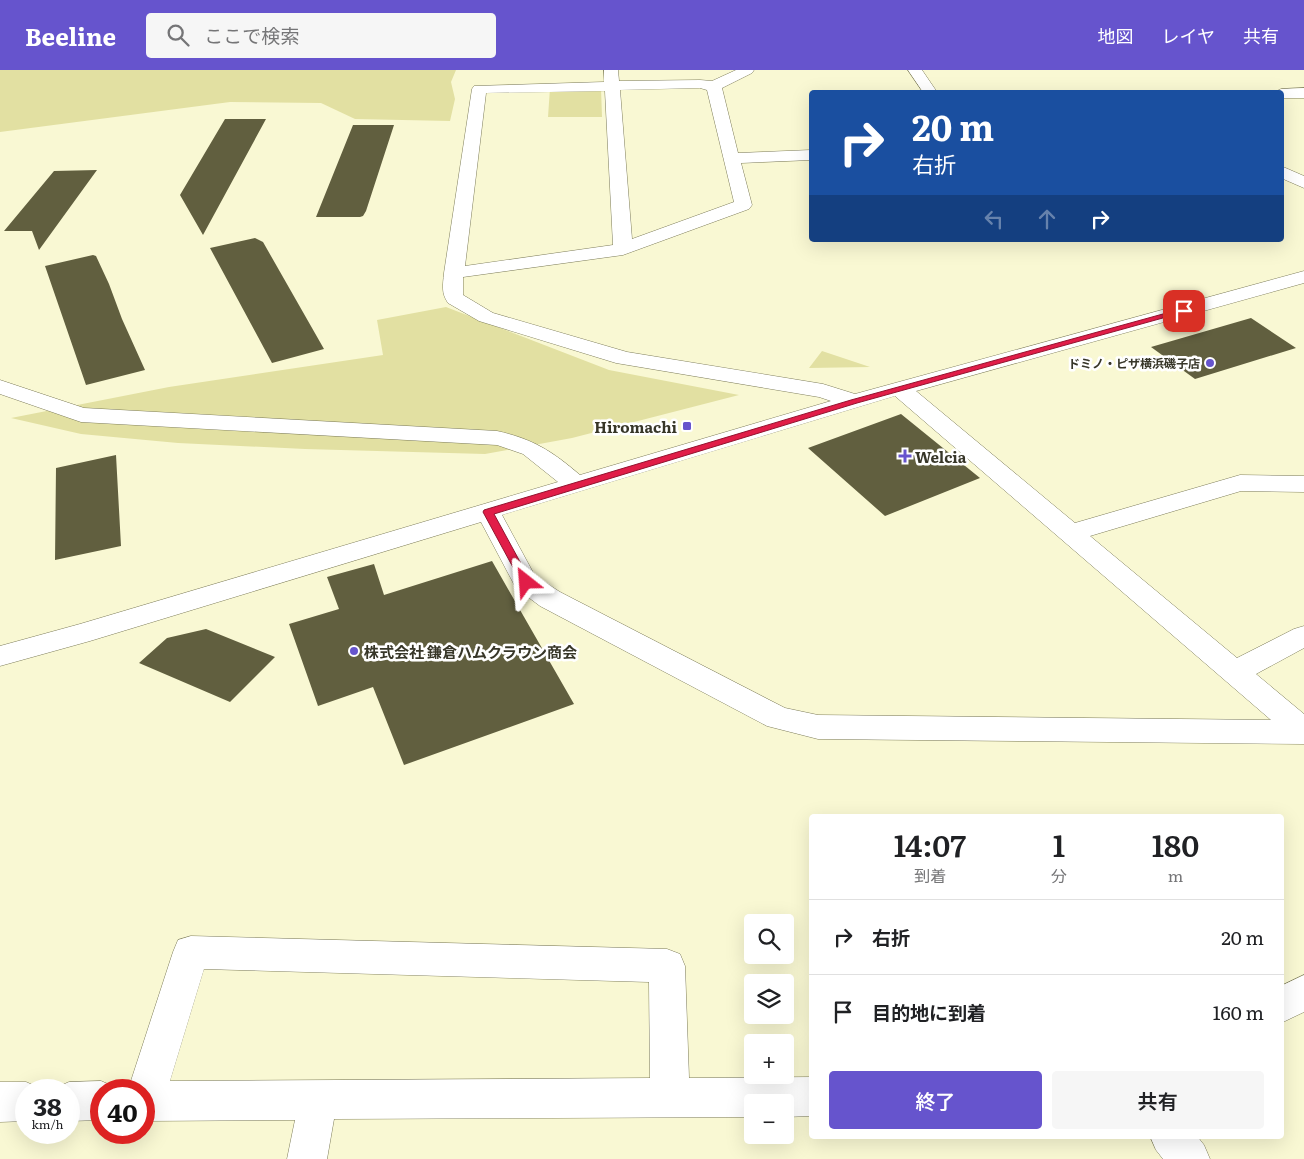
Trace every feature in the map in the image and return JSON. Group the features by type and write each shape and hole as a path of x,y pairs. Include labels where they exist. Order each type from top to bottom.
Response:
{"street":[{"path":"748,70 714,86 611,78 479,89 452,292 455,298 486,317 624,358 823,391 854,402"},
{"path":"915,70 929,90"},
{"path":"611,78 623,249"},
{"path":"454,273 623,249 743,204 714,86"},
{"path":"1284,94 1304,94"},
{"path":"732,158 809,155"},
{"path":"1284,173 1304,183"},
{"path":"0,656 854,402 1304,277"},
{"path":"0,387 81,415 497,438 518,442 538,452 576,485"},
{"path":"900,389 1304,732"},
{"path":"1070,533 1240,483 1304,484"},
{"path":"488,512 526,582 550,599 778,718 818,727 1304,732"},
{"path":"1235,672 1304,636"},
{"path":"151,1079 191,952 667,966 670,1099"},
{"path":"1284,1004 1304,992"},
{"path":"155,1101 809,1098"},
{"path":"307,1159 318,1101"},
{"path":"0,1102 15,1102"},
{"path":"1173,1139 1190,1159"}],"shaded area":[{"path":"0,70 456,70 451,82 455,99 450,121 355,119 321,103 230,102 0,132"},
{"path":"550,88 601,88 602,117 548,117"},
{"path":"446,307 609,370 739,395 572,438 485,454 178,443 81,434 11,418 169,387 383,355 377,320"},
{"path":"822,351 870,367 809,368"}],"building":[{"path":"225,119 266,119 203,235 180,195"},
{"path":"353,125 394,125 366,211 360,217 316,217"},
{"path":"97,170 39,250 32,231 4,231 54,171"},
{"path":"255,238 263,242 324,349 272,363 210,248"},
{"path":"93,255 96,256 109,284 122,319 145,370 86,385 45,266"},
{"name":"ドミノ・ピザ横浜磯子店","path":"1251,318 1296,348 1195,379 1151,347"},
{"path":"901,414 980,478 885,516 808,448"},
{"path":"116,455 121,546 55,560 56,468"},
{"path":"492,561 574,704 404,765 373,687 318,706 289,624 339,609 327,577 374,564 384,595"},
{"path":"206,629 275,657 230,702 139,663 167,638"}],"place":[{"name":"ドミノ・ピザ横浜磯子店","path":"1210,363"},
{"name":"Hiromachi","path":"687,426"},
{"name":"Welcia","path":"905,456"},
{"name":"株式会社 鎌倉ハムクラウン商会","path":"354,651"}],"route":[{"path":"526,582 488,512 854,402 1184,311"}]}
